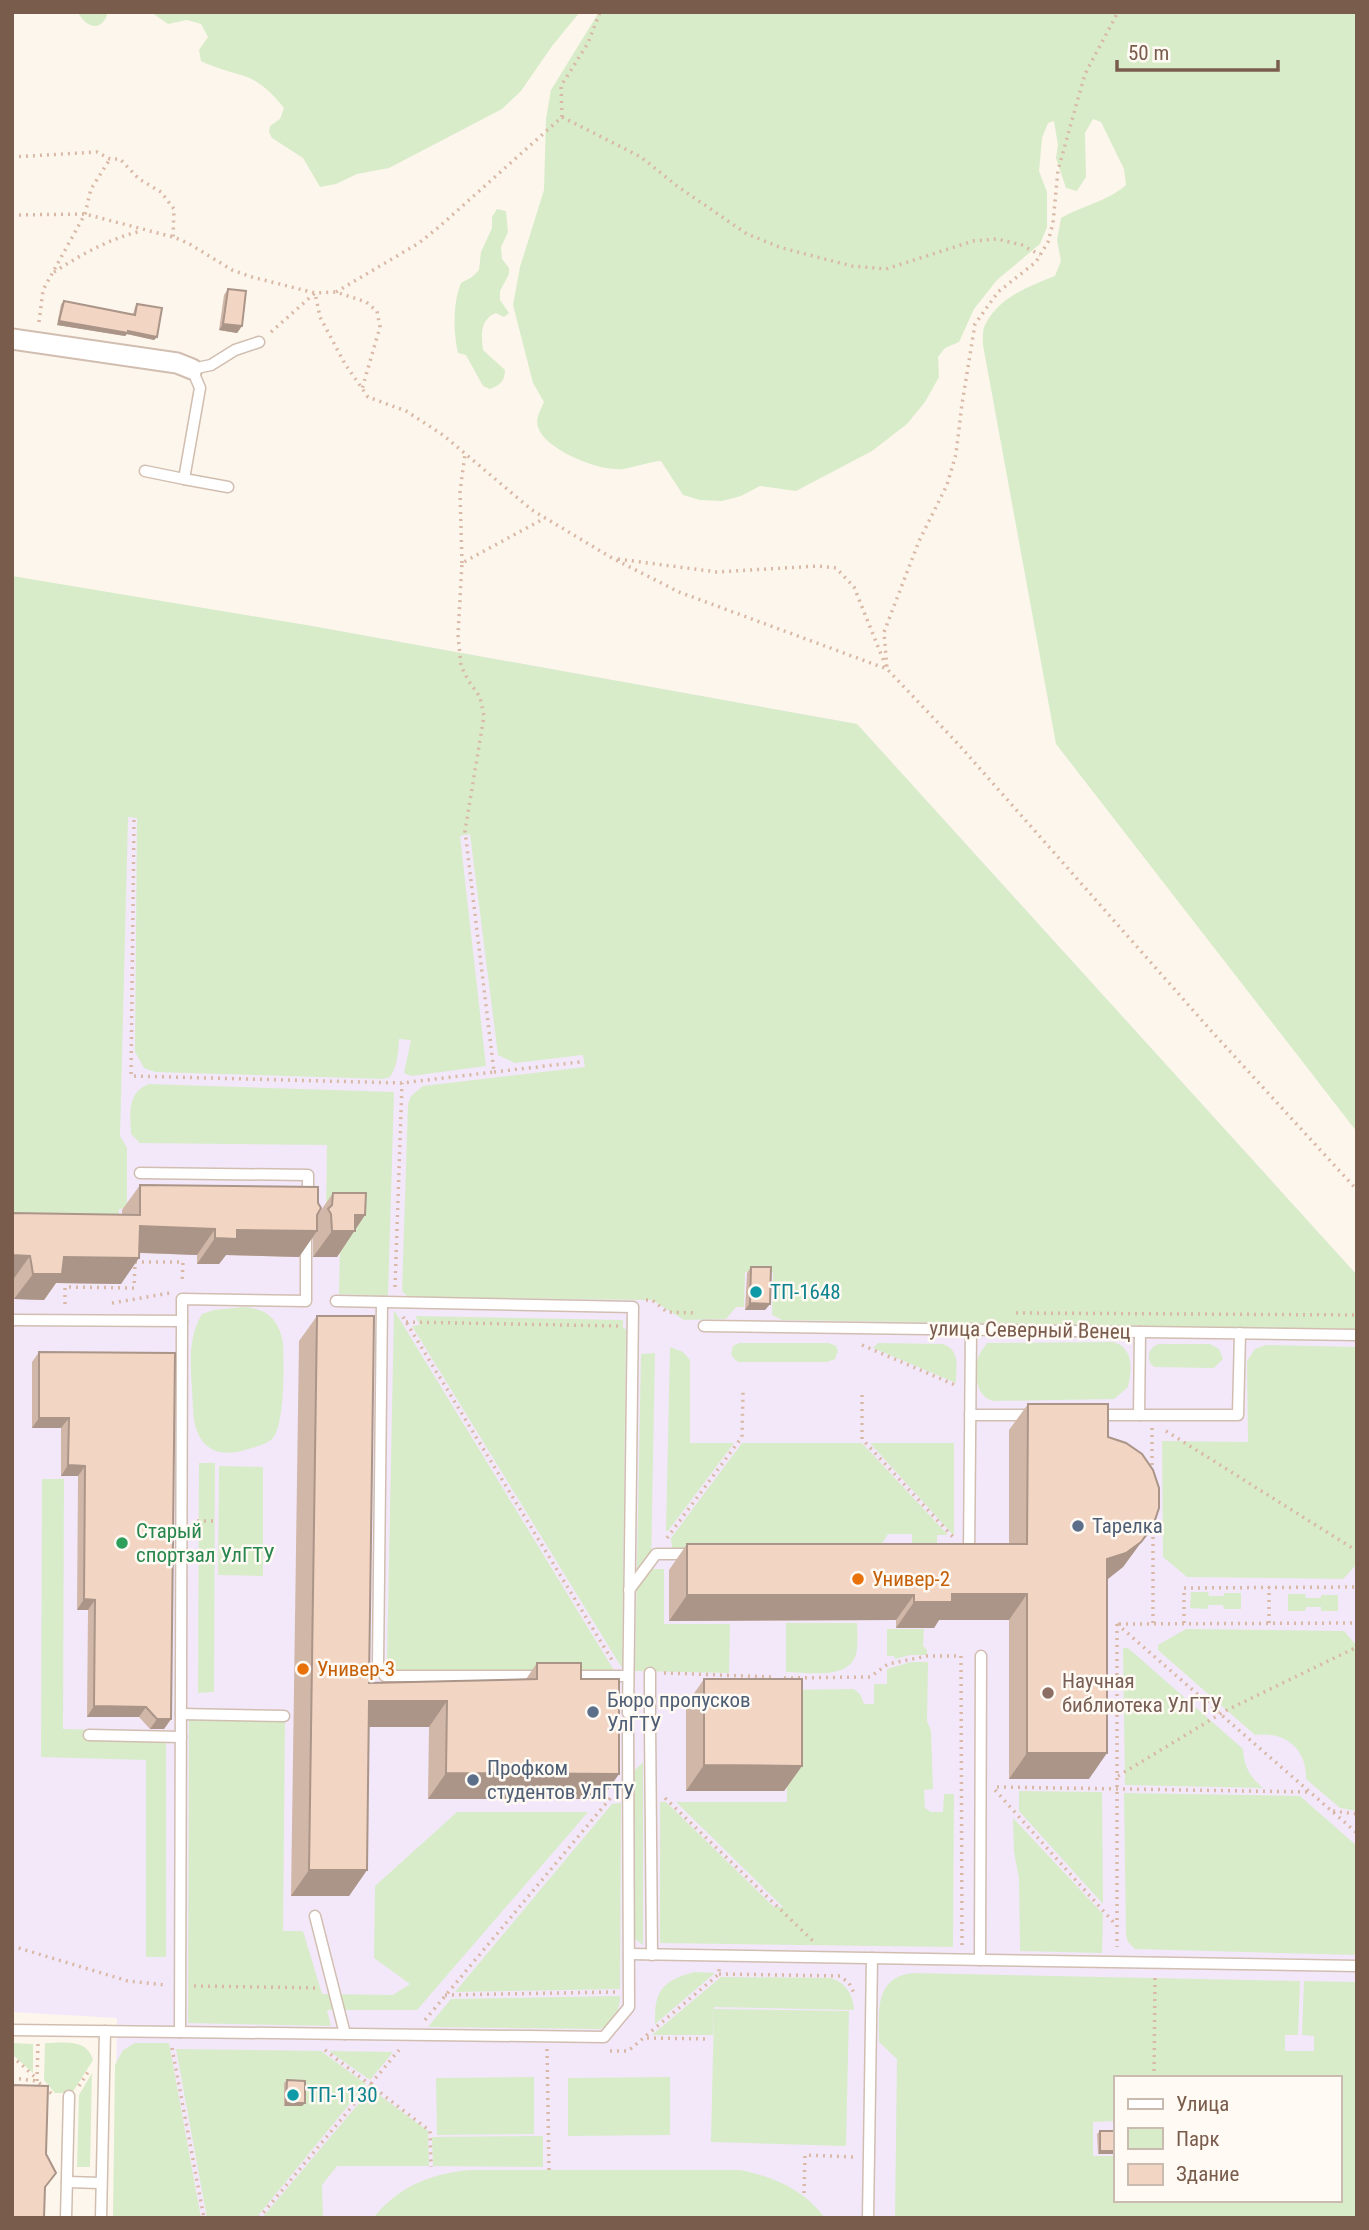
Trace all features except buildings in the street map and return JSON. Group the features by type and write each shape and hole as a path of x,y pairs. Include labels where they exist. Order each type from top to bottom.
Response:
{"street":[{"path":"12,339 177,363 192,369"}],"lane":[{"path":"184,479 200,388 192,369 211,365 234,349 259,342"},
{"path":"145,471 228,487"},
{"path":"140,1173 308,1175 307,1215"},
{"path":"175,2032 181,1737 182,1299 306,1301 306,1241"},
{"path":"12,2030 604,2037 629,2007 628,1676 633,1307 336,1301"},
{"path":"383,1302 378,1665 386,1676 628,1676"},
{"path":"12,1320 182,1321"},
{"name":"улица Северный Венец","path":"704,1325 1357,1335"},
{"path":"968,1554 971,1329"},
{"path":"1139,1415 1140,1332"},
{"path":"1087,1415 1238,1415 1240,1333"},
{"path":"970,1415 1048,1415"},
{"path":"629,1590 656,1554 697,1554"},
{"path":"980,1960 981,1656"},
{"path":"650,1673 652,1955"},
{"path":"181,1714 284,1716"},
{"path":"89,1735 181,1737"},
{"path":"314,1916 345,2034"},
{"path":"629,1955 1357,1966"},
{"path":"868,2218 872,1958"},
{"path":"100,2218 105,2031"},
{"path":"66,2218 69,2096"},
{"path":"67,2182 101,2183"}],"path":[{"path":"562,117 561,86 588,43 600,12"},
{"path":"887,669 884,632 919,541 947,485 956,454 975,324 998,292 1041,255 1051,232 1058,170 1085,74 1118,12"},
{"path":"562,117 641,158 747,234 782,248 852,266 886,269 973,241 997,239 1022,245 1041,255"},
{"path":"336,292 419,243 562,117"},
{"path":"12,157 97,152 110,159 120,159 139,179 161,192 174,209 173,237"},
{"path":"37,342 43,290 85,214 91,190 110,159"},
{"path":"12,215 85,214 173,237 232,270 252,278 315,293 336,292 366,302 377,311 380,327 362,390"},
{"path":"52,274 82,254 118,237 144,230"},
{"path":"315,293 320,317 362,390 377,402 405,411 443,435 532,510 612,558 679,592 887,669"},
{"path":"259,342 315,293"},
{"path":"465,453 460,492 462,563 458,635 461,666 480,697 484,716 464,831 494,1072"},
{"path":"462,563 546,518"},
{"path":"612,558 717,572 818,566 835,568 854,587 887,669 960,746 1213,1034 1357,1190"},
{"path":"134,820 131,1076 402,1083 580,1062"},
{"path":"402,1083 394,1303 402,1315"},
{"path":"65,1321 65,1287 134,1288 135,1262 183,1262 182,1299"},
{"path":"628,1676 617,1669 406,1322 633,1326"},
{"path":"860,1344 970,1391"},
{"path":"656,1554 742,1437 743,1392"},
{"path":"862,1395 862,1439 968,1554"},
{"path":"1153,1480 1152,1423 1357,1551"},
{"path":"1153,1519 1153,1623"},
{"path":"181,1521 218,1521"},
{"path":"1269,1587 1269,1623"},
{"path":"1184,1623 1184,1588 1357,1587"},
{"path":"1117,1624 1357,1623"},
{"path":"1117,1624 1357,1833"},
{"path":"1117,1624 1118,1962"},
{"path":"1118,1776 1220,1714 1357,1647"},
{"path":"784,1678 870,1677 888,1664 927,1656 981,1656"},
{"path":"961,1656 962,1951"},
{"path":"650,1673 773,1677"},
{"path":"259,2218 628,1777"},
{"path":"651,1784 830,1958 829,1975"},
{"path":"1118,1926 993,1787 1310,1792"},
{"path":"1331,1811 1357,1814"},
{"path":"1154,2076 1155,1962"},
{"path":"719,1974 840,1976 849,1983 857,2001"},
{"path":"445,1995 629,1992"},
{"path":"37,2080 39,2030"},
{"path":"175,2032 204,2218"},
{"path":"320,2034 320,2046 430,2131 431,2167"},
{"path":"547,2037 549,2171"},
{"path":"645,2038 707,2039"},
{"path":"12,2056 53,2095 69,2096"},
{"path":"12,2078 37,2080"},
{"path":"804,2193 805,2155 855,2157"}],"shaded area":[{"path":"306,625 857,724 1357,1275 1357,2218 114,2218 117,2018 12,2012 12,721"}],"green space":[{"path":"78,12 108,12 102,23 94,26 85,22"},
{"path":"151,12 580,12 521,91 502,109 389,168 357,174 336,184 320,187 303,158 272,138 269,132 270,126 280,119 284,108 276,98 250,78 201,61 199,50 208,37 201,24 187,20 168,24"},
{"path":"599,12 1357,12 1357,1132 1056,744 983,334 992,314 1007,299 1025,288 1055,276 1061,261 1057,240 1061,218 1111,195 1126,185 1124,169 1101,122 1093,119 1085,133 1086,177 1077,191 1066,188 1056,158 1058,145 1054,121 1048,123 1042,138 1039,171 1047,192 1047,227 1040,244 997,280 974,309 959,342 945,348 938,357 939,377 925,402 907,424 872,451 796,491 760,486 741,496 722,501 700,500 683,495 661,461 623,469 601,467 574,458 551,444 537,424 544,402 533,383 513,305 520,267 544,190 546,119 551,90"},
{"path":"497,209 506,211 508,232 501,247 502,259 509,268 509,274 500,291 500,300 509,313 504,317 496,313 484,323 483,350 505,370 501,382 490,389 483,386 466,355 458,353 455,317 456,299 461,283 479,270 481,252"},
{"path":"12,576 306,625 857,724 1357,1275 1357,1329 782,1320 772,1315 773,1272 745,1272 744,1307 736,1307 726,1319 684,1320 652,1300 408,1297 402,1291 408,1104 411,1096 423,1086 585,1067 583,1055 515,1063 498,1055 470,834 460,836 486,1066 411,1076 404,1073 411,1040 399,1039 395,1068 390,1077 383,1079 155,1072 144,1068 135,1052 137,818 128,817 120,1136 127,1148 127,1208 119,1209 118,1236 12,1234"},
{"path":"149,1084 394,1092 388,1296 339,1294 340,1242 348,1242 348,1218 326,1217 327,1145 140,1143 131,1134 131,1105 137,1092"},
{"path":"244,1307 267,1313 280,1330 283,1352 282,1407 277,1431 271,1440 251,1448 225,1453 208,1446 197,1431 193,1408 191,1348 202,1314"},
{"path":"394,1310 615,1672 397,1670 387,1661"},
{"path":"415,1316 623,1320 623,1328 626,1329 622,1668 412,1326 420,1325"},
{"path":"1113,1342 1125,1349 1131,1366 1128,1387 1114,1399 994,1401 988,1399 980,1390 976,1371 980,1352 987,1343"},
{"path":"739,1343 829,1343 836,1346 838,1351 835,1359 827,1362 739,1362 731,1354 733,1346"},
{"path":"878,1343 943,1344 949,1347 955,1355 957,1365 956,1383 873,1348"},
{"path":"1159,1344 1210,1344 1219,1349 1223,1359 1214,1368 1154,1367 1150,1363 1149,1354 1153,1347"},
{"path":"1266,1345 1357,1347 1357,1564 1343,1579 1187,1577 1163,1557 1162,1441 1248,1442 1247,1361 1255,1349"},
{"path":"670,1347 683,1352 690,1360 690,1443 734,1443 666,1531"},
{"path":"655,1353 651,1569 664,1569 664,1624 730,1624 729,1673 635,1671 641,1354"},
{"path":"742,1443 862,1443 948,1535 937,1535 937,1550 912,1550 912,1534 888,1534 879,1548 672,1548 671,1538"},
{"path":"870,1443 954,1443 954,1536"},
{"path":"199,1463 215,1463 214,1692 198,1693"},
{"path":"219,1466 263,1467 263,1576 218,1575"},
{"path":"42,1479 64,1479 63,1729 166,1731 166,1957 146,1957 146,1760 41,1757"},
{"path":"1191,1592 1208,1592 1209,1596 1241,1593 1241,1609 1224,1609 1223,1605 1208,1605 1208,1609 1190,1608"},
{"path":"1288,1594 1305,1594 1306,1598 1338,1595 1338,1611 1321,1611 1321,1607 1306,1607 1305,1611 1288,1611"},
{"path":"786,1623 857,1623 855,1657 843,1669 834,1672 786,1672"},
{"path":"887,1629 924,1629 923,1646 927,1655 910,1655 895,1659 894,1656 887,1656"},
{"path":"1186,1629 1344,1631 1357,1646 1357,1811 1340,1808 1306,1779 1303,1758 1292,1744 1275,1736 1255,1735 1158,1650 1158,1645"},
{"path":"1123,1648 1128,1648 1243,1749 1248,1771 1263,1788 1125,1785"},
{"path":"911,1662 928,1662 927,1721 931,1731 933,1789 924,1790 925,1808 931,1812 943,1812 944,1794 954,1794 953,1947 660,1943 660,1802 666,1802 774,1907 783,1907 676,1802 787,1802 786,1690 854,1689 860,1694 864,1704 874,1704 874,1684 887,1684 887,1669"},
{"path":"189,1718 285,1720 283,1931 303,1931 322,1994 393,1995 410,1984 374,1958 375,1886 457,1812 588,1812 417,2010 327,2010 331,2026 188,2023"},
{"path":"643,1762 643,1945 635,1939 634,1771"},
{"path":"1019,1791 1102,1792 1103,1904 1019,1811"},
{"path":"1124,1793 1300,1796 1357,1846 1357,1955 1135,1949 1128,1942 1126,1935"},
{"path":"621,1803 620,1989 455,1992 612,1804"},
{"path":"1013,1818 1103,1914 1102,1953 1020,1951 1019,1879 1014,1852"},
{"path":"694,1972 715,1973 655,2024 656,2004 662,1989 674,1979"},
{"path":"912,1973 1300,1981 1298,2035 1285,2035 1285,2051 1314,2051 1314,2036 1302,2035 1304,1981 1357,1982 1357,2218 895,2218 897,2059 879,2042 881,1998 891,1982"},
{"path":"721,1977 831,1978 848,1990 854,2010 714,2007 713,2035 652,2035"},
{"path":"620,1996 615,2016 609,2024 600,2029 428,2027 451,1999"},
{"path":"714,2009 849,2011 846,2146 711,2142"},
{"path":"12,2043 33,2044 33,2073 12,2054"},
{"path":"45,2043 74,2043 86,2048 90,2053 93,2060 72,2093 55,2093 44,2080"},
{"path":"135,2043 169,2043 201,2218 113,2218 115,2065 123,2050"},
{"path":"176,2049 321,2051 366,2084 256,2218 207,2218"},
{"path":"329,2051 393,2052 370,2080"},
{"path":"92,2073 90,2167 77,2167 79,2095"},
{"path":"534,2077 534,2134 437,2135 436,2078"},
{"path":"670,2077 670,2135 568,2136 568,2078"},
{"path":"371,2089 428,2131 429,2166 337,2166 322,2185 323,2218 262,2218"},
{"path":"543,2136 543,2167 433,2166 432,2137"},
{"path":"469,2170 740,2170 765,2176 787,2186 807,2199 825,2218 373,2218 393,2198 415,2184 441,2175"}],"place":[{"name":"ТП-1648","path":"756,1292"},
{"name":"Тарелка","path":"1078,1526"},
{"name":"Старый спортзал УлГТУ","path":"122,1543"},
{"name":"Универ-2","path":"858,1579"},
{"name":"Универ-3","path":"303,1669"},
{"name":"Научная библиотека УлГТУ","path":"1048,1693"},
{"name":"Бюро пропусков УлГТУ","path":"593,1712"},
{"name":"Профком студентов УлГТУ","path":"473,1780"},
{"name":"ТП-1130","path":"293,2095"}]}
